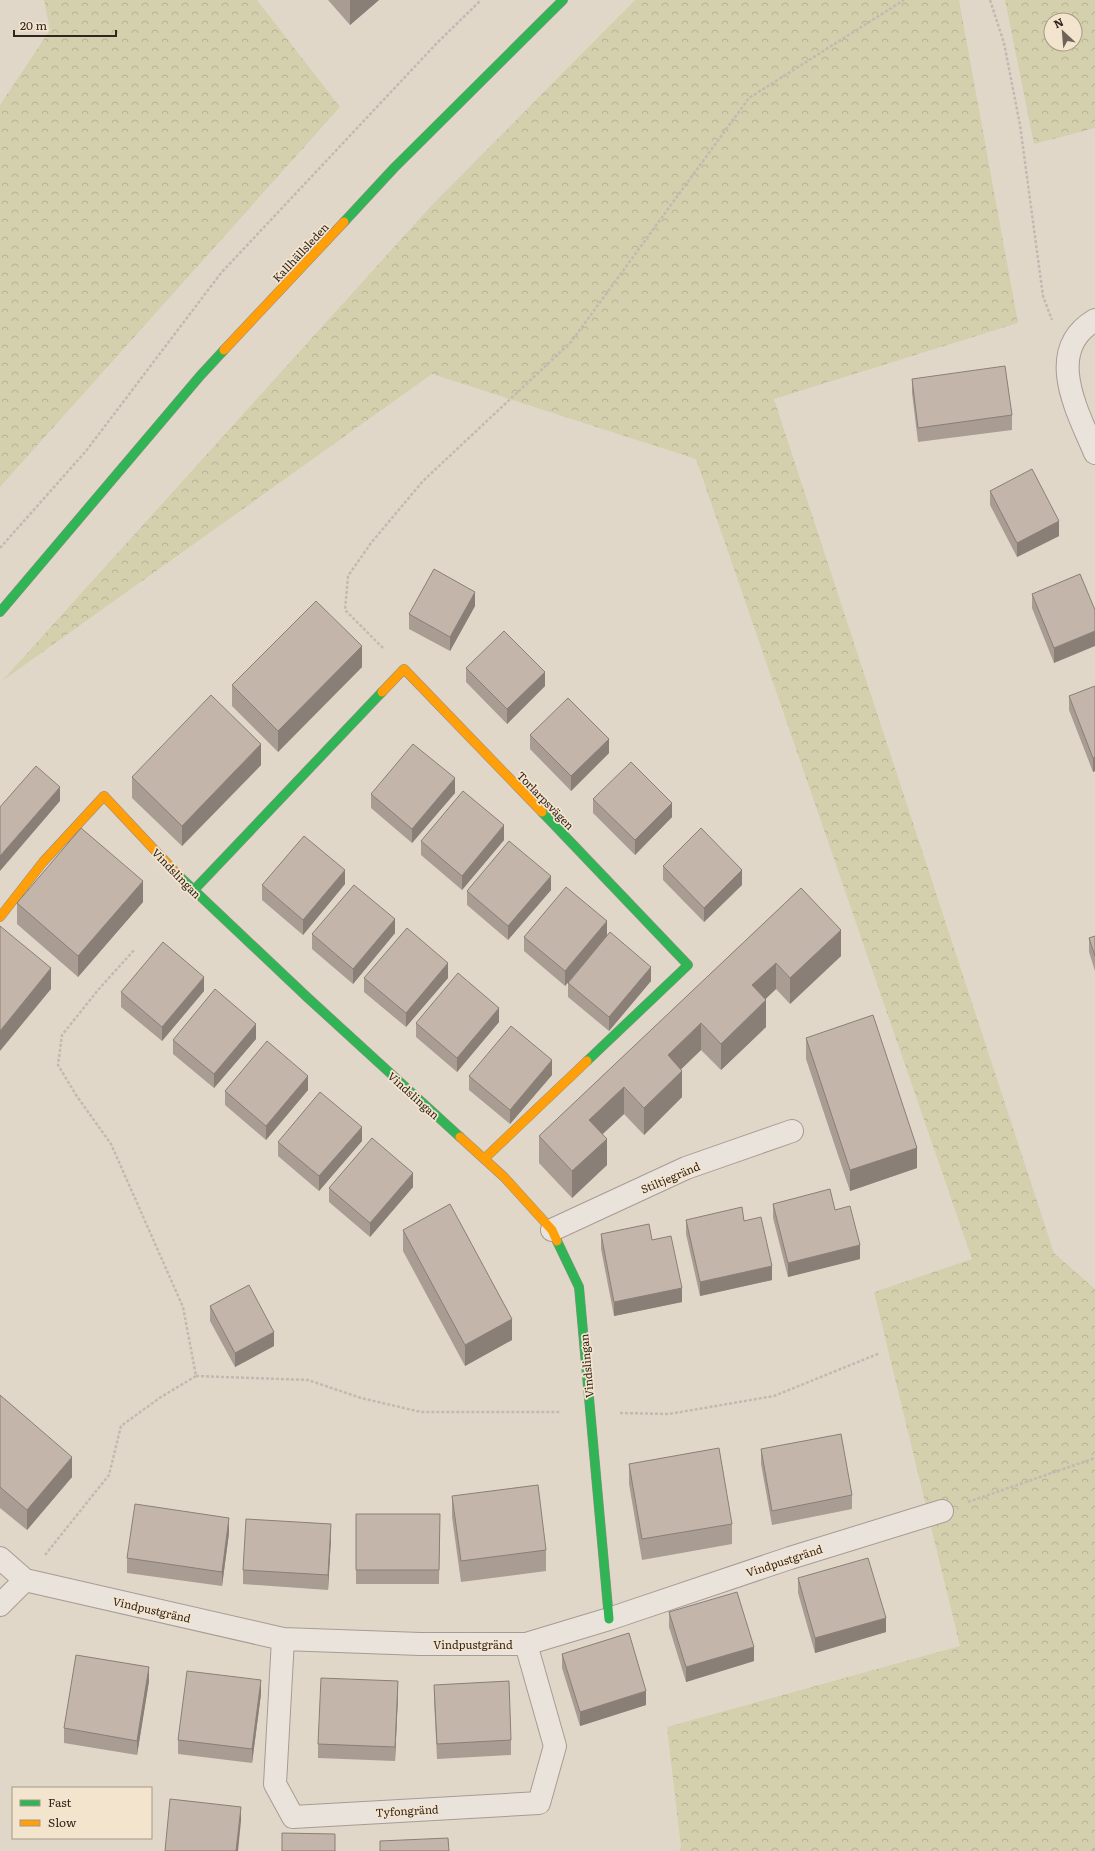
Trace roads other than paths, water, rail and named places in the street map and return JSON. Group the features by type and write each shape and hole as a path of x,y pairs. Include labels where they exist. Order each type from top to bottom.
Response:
{"street":[{"name":"Kallhällsleden","path":"0,612 200,376 394,168 563,0"},
{"path":"1095,320 1080,331 1069,351 1067,368 1069,388 1095,453"},
{"name":"Kallhällsleden","path":"0,601 67,532"},
{"name":"Torlarpsvägen","path":"194,891 404,669 688,965 484,1159"},
{"name":"Vindslingan","path":"0,917 44,862 104,796 194,891 313,1004 484,1159 530,1204 552,1230 579,1287 609,1619"},
{"name":"Stiltjegränd","path":"552,1230 686,1168 792,1131"},
{"name":"Vindpustgränd","path":"25,1580 283,1639 420,1644 526,1644 609,1619 790,1558 942,1511"},
{"path":"0,1558 25,1580 0,1605"},
{"name":"Tyfongränd","path":"283,1639 275,1784 293,1817 539,1803 555,1746 526,1644"}]}
